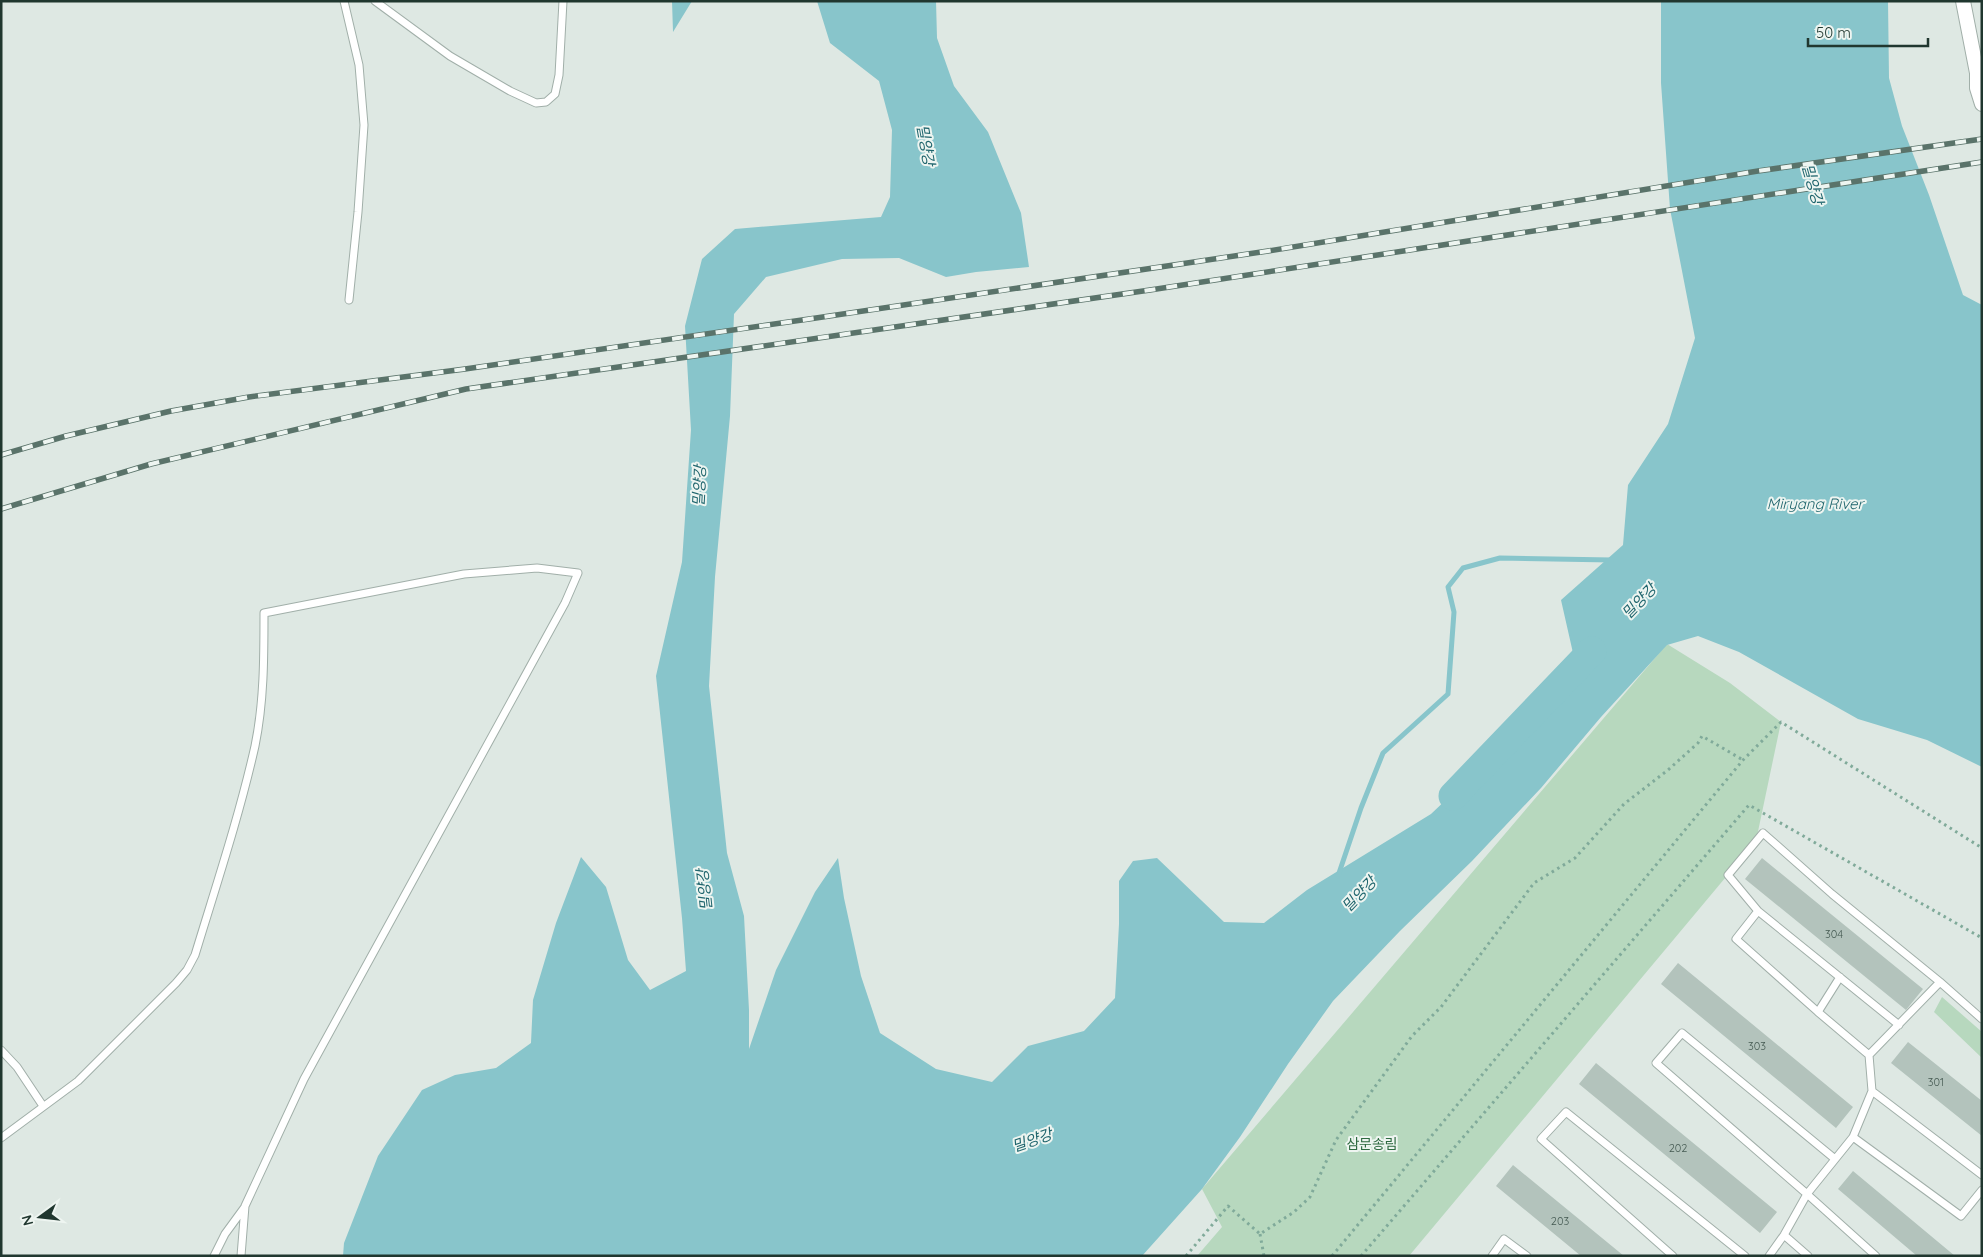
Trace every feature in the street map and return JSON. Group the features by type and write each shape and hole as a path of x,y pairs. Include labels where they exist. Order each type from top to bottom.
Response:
{"street":[{"path":"1963,1 1977,73 1977,88 1982,104"}],"lane":[{"path":"344,1 359,65 364,125 349,300"},
{"path":"375,1 450,56 510,91 536,103 546,102 555,94 559,75 563,1"},
{"path":"1,1138 78,1081 176,984 187,970 195,955 226,854 255,745 264,683 264,613 464,574 537,568 578,573 566,603 304,1079 245,1206 225,1234 214,1256"},
{"path":"1899,1025 1758,911 1728,875 1763,833 1832,894 1940,982 1982,1019"},
{"path":"1758,911 1736,938 1869,1055 1872,1092 1853,1137 1807,1194 1784,1235 1769,1256"},
{"path":"1818,1012 1840,978"},
{"path":"1869,1055 1940,982"},
{"path":"1835,1159 1682,1033 1656,1063 1876,1256"},
{"path":"1,1050 17,1066 43,1106"},
{"path":"1872,1092 1982,1175"},
{"path":"1674,1256 1541,1139 1566,1112 1745,1256"},
{"path":"1853,1137 1962,1216 1982,1190"},
{"path":"241,1256 245,1206"},
{"path":"1784,1235 1808,1256"},
{"path":"1492,1256 1504,1239 1527,1256"}],"path":[{"path":"1332,1256 1743,760 1781,722 1982,848"},
{"path":"1260,1234 1294,1212 1310,1197 1336,1140 1412,1036 1440,1007 1534,883 1575,858 1624,804 1668,770 1698,743 1702,736 1743,760"},
{"path":"1361,1256 1749,806 1982,938"},
{"path":"1186,1256 1228,1206 1260,1234 1264,1256"}],"green space":[{"name":"삼문송림","path":"1667,644 1730,683 1781,722 1756,841 1409,1256 1197,1256 1222,1227 1202,1189"},
{"path":"1942,997 1982,1032 1982,1058 1934,1012"}],"water":[{"path":"672,1 692,1 673,32"},
{"name":"Miryang River","path":"817,1 936,1 937,38 954,86 988,132 1021,213 1029,267 946,277 899,258 842,259 766,277 734,314 730,416 715,577 709,686 727,853 744,916 749,1049 776,970 815,892 838,858 844,898 861,976 880,1033 936,1069 992,1082 1028,1046 1084,1031 1115,998 1119,881 1133,861 1157,858 1224,922 1264,923 1307,890 1431,814 1528,722 1562,686 1573,653 1561,600 1623,545 1628,485 1668,424 1695,338 1670,209 1661,83 1661,1 1888,1 1889,78 1902,126 1929,195 1963,295 1982,305 1982,767 1927,740 1858,719 1739,652 1698,636 1667,645 1601,717 1541,788 1472,861 1400,931 1333,1001 1202,1189 1142,1256 343,1256 344,1243 378,1156 422,1090 455,1075 496,1068 531,1043 533,1000 556,923 581,857 606,887 628,960 650,990 686,971 656,676 682,562 691,430 685,326 702,259 735,229 881,217 890,197 892,130 879,81 830,43"}],"building":[{"path":"1762,858 1923,989 1906,1010 1745,879"},
{"path":"1678,963 1853,1107 1836,1128 1661,984"},
{"path":"1908,1042 1982,1101 1982,1136 1891,1063"},
{"path":"1596,1063 1777,1212 1760,1233 1579,1084"},
{"path":"1513,1165 1624,1256 1581,1256 1496,1186"},
{"path":"1853,1171 1955,1256 1917,1256 1838,1189"}],"waterway":[{"path":"1338,876 1361,808 1383,753 1448,694 1454,612 1448,587 1463,568 1500,558 1612,560"},
{"name":"밀양강","path":"1453,796 1592,651"}],"railway":[{"path":"1,455 66,436 171,411 249,397 465,369 1268,251 1758,171 1982,139"},
{"path":"1,509 151,464 466,389 1150,290 1982,162"}]}
